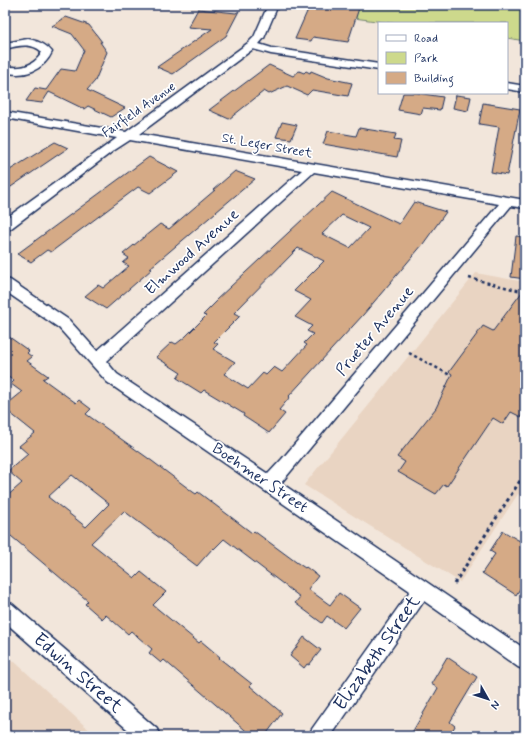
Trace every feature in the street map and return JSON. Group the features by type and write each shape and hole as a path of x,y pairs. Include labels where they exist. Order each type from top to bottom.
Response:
{"street":[{"name":"Fairfield Avenue","path":"5,226 109,148 145,125 252,45 258,38 273,5"},
{"path":"5,46 19,42 32,42 43,46 47,52 45,60 36,67 23,71 6,72"},
{"path":"252,45 271,51 378,67"},
{"path":"508,86 525,88"},
{"name":"St. Leger Street","path":"5,116 525,204"},
{"name":"Elmwood Avenue","path":"96,361 311,168"},
{"name":"Prueter Avenue","path":"270,484 508,201"},
{"name":"Boehmer Street","path":"5,284 64,324 112,378 270,484 525,660"},
{"name":"Elizabeth Street","path":"320,736 422,589"},
{"name":"Edwin Street","path":"5,610 150,736"}],"path":[{"path":"469,278 525,292"},
{"path":"409,353 450,375"},
{"path":"454,584 525,473"}],"shaded area":[{"path":"476,273 525,282 525,498 518,494 460,582 304,485"},
{"path":"5,653 96,736 5,736"}],"green space":[{"path":"289,5 525,5 525,41 508,38 508,22 384,22 287,9"}],"building":[{"path":"310,5 360,5 348,42 313,37 311,41 295,39"},
{"path":"198,9 236,13 239,11 226,36 173,74 157,67 212,29 188,27"},
{"path":"66,17 89,25 102,42 100,42 107,52 95,81 87,90 125,108 111,117 88,106 84,109 49,92 42,103 26,101 35,88 46,90 61,69 75,71 84,50 72,34 52,26"},
{"path":"269,65 293,76 299,71 304,73 306,71 310,73 311,71 328,78 352,83 348,96 312,90 307,95 287,86 269,94 264,91 229,119 209,110"},
{"path":"403,94 423,94 443,97 440,110 423,108 421,114 398,110"},
{"path":"456,95 471,97 468,111 453,108"},
{"path":"483,103 520,109 507,175 491,172 499,127 479,124"},
{"path":"282,122 297,125 291,139 276,137"},
{"path":"359,128 396,134 394,140 401,141 397,157 323,144 328,131 356,136"},
{"path":"55,142 68,148 5,191 5,173"},
{"path":"149,157 178,172 150,193 138,187 51,252 47,250 31,262 17,254"},
{"path":"235,171 255,179 150,268 152,269 106,309 85,296 98,285 103,288 129,266 123,263 129,258 123,254 160,224 169,229"},
{"path":"332,192 399,224 414,202 446,212 423,244 363,315 289,396 290,397 279,410 285,414 269,433 243,416 244,414 204,390 201,393 177,378 181,373 156,357 172,342 176,344 185,337 206,316 203,315 217,301 216,300","holes":["342,215 369,228 350,248 322,234","298,248 324,261 294,291 311,300 295,317 312,326 307,331 313,334 304,343 307,345 282,372 274,367 266,375 263,373 248,389 224,374 235,362 213,349 218,344 214,342 240,316 234,313"]},
{"path":"516,236 525,237 525,279 511,277"},
{"path":"525,288 525,419 511,412 503,424 493,418 447,486 444,484 436,494 398,472 405,462 397,457 436,408 452,374 449,372 483,326 493,331"},
{"path":"5,334 29,351 27,353 32,357 27,361 48,376 43,379 76,403 79,400 91,409 86,414 193,492 196,494 198,492 252,533 254,531 296,562 318,576 308,589 330,605 339,593 360,608 344,628 327,616 322,623 295,603 300,597 224,539 214,549 213,548 197,566 124,511 91,543 135,578 141,572 166,592 153,605 199,643 201,641 220,657 219,658 252,684 250,686 282,713 265,736 252,736 164,660 161,663 149,653 152,649 131,631 128,634 106,615 102,619 85,604 88,601 5,531 5,498 22,483 8,471 28,454 19,446 35,433 5,409 5,406 22,392 11,384 14,381 5,375","holes":["72,475 109,504 86,527 48,497"]},
{"path":"503,531 518,540 525,542 525,581 516,595 482,573 495,554 490,551"},
{"path":"304,637 321,650 309,665 307,664 304,668 290,656"},
{"path":"447,657 477,677 450,722 455,726 449,736 410,736 438,688 431,684"}]}
